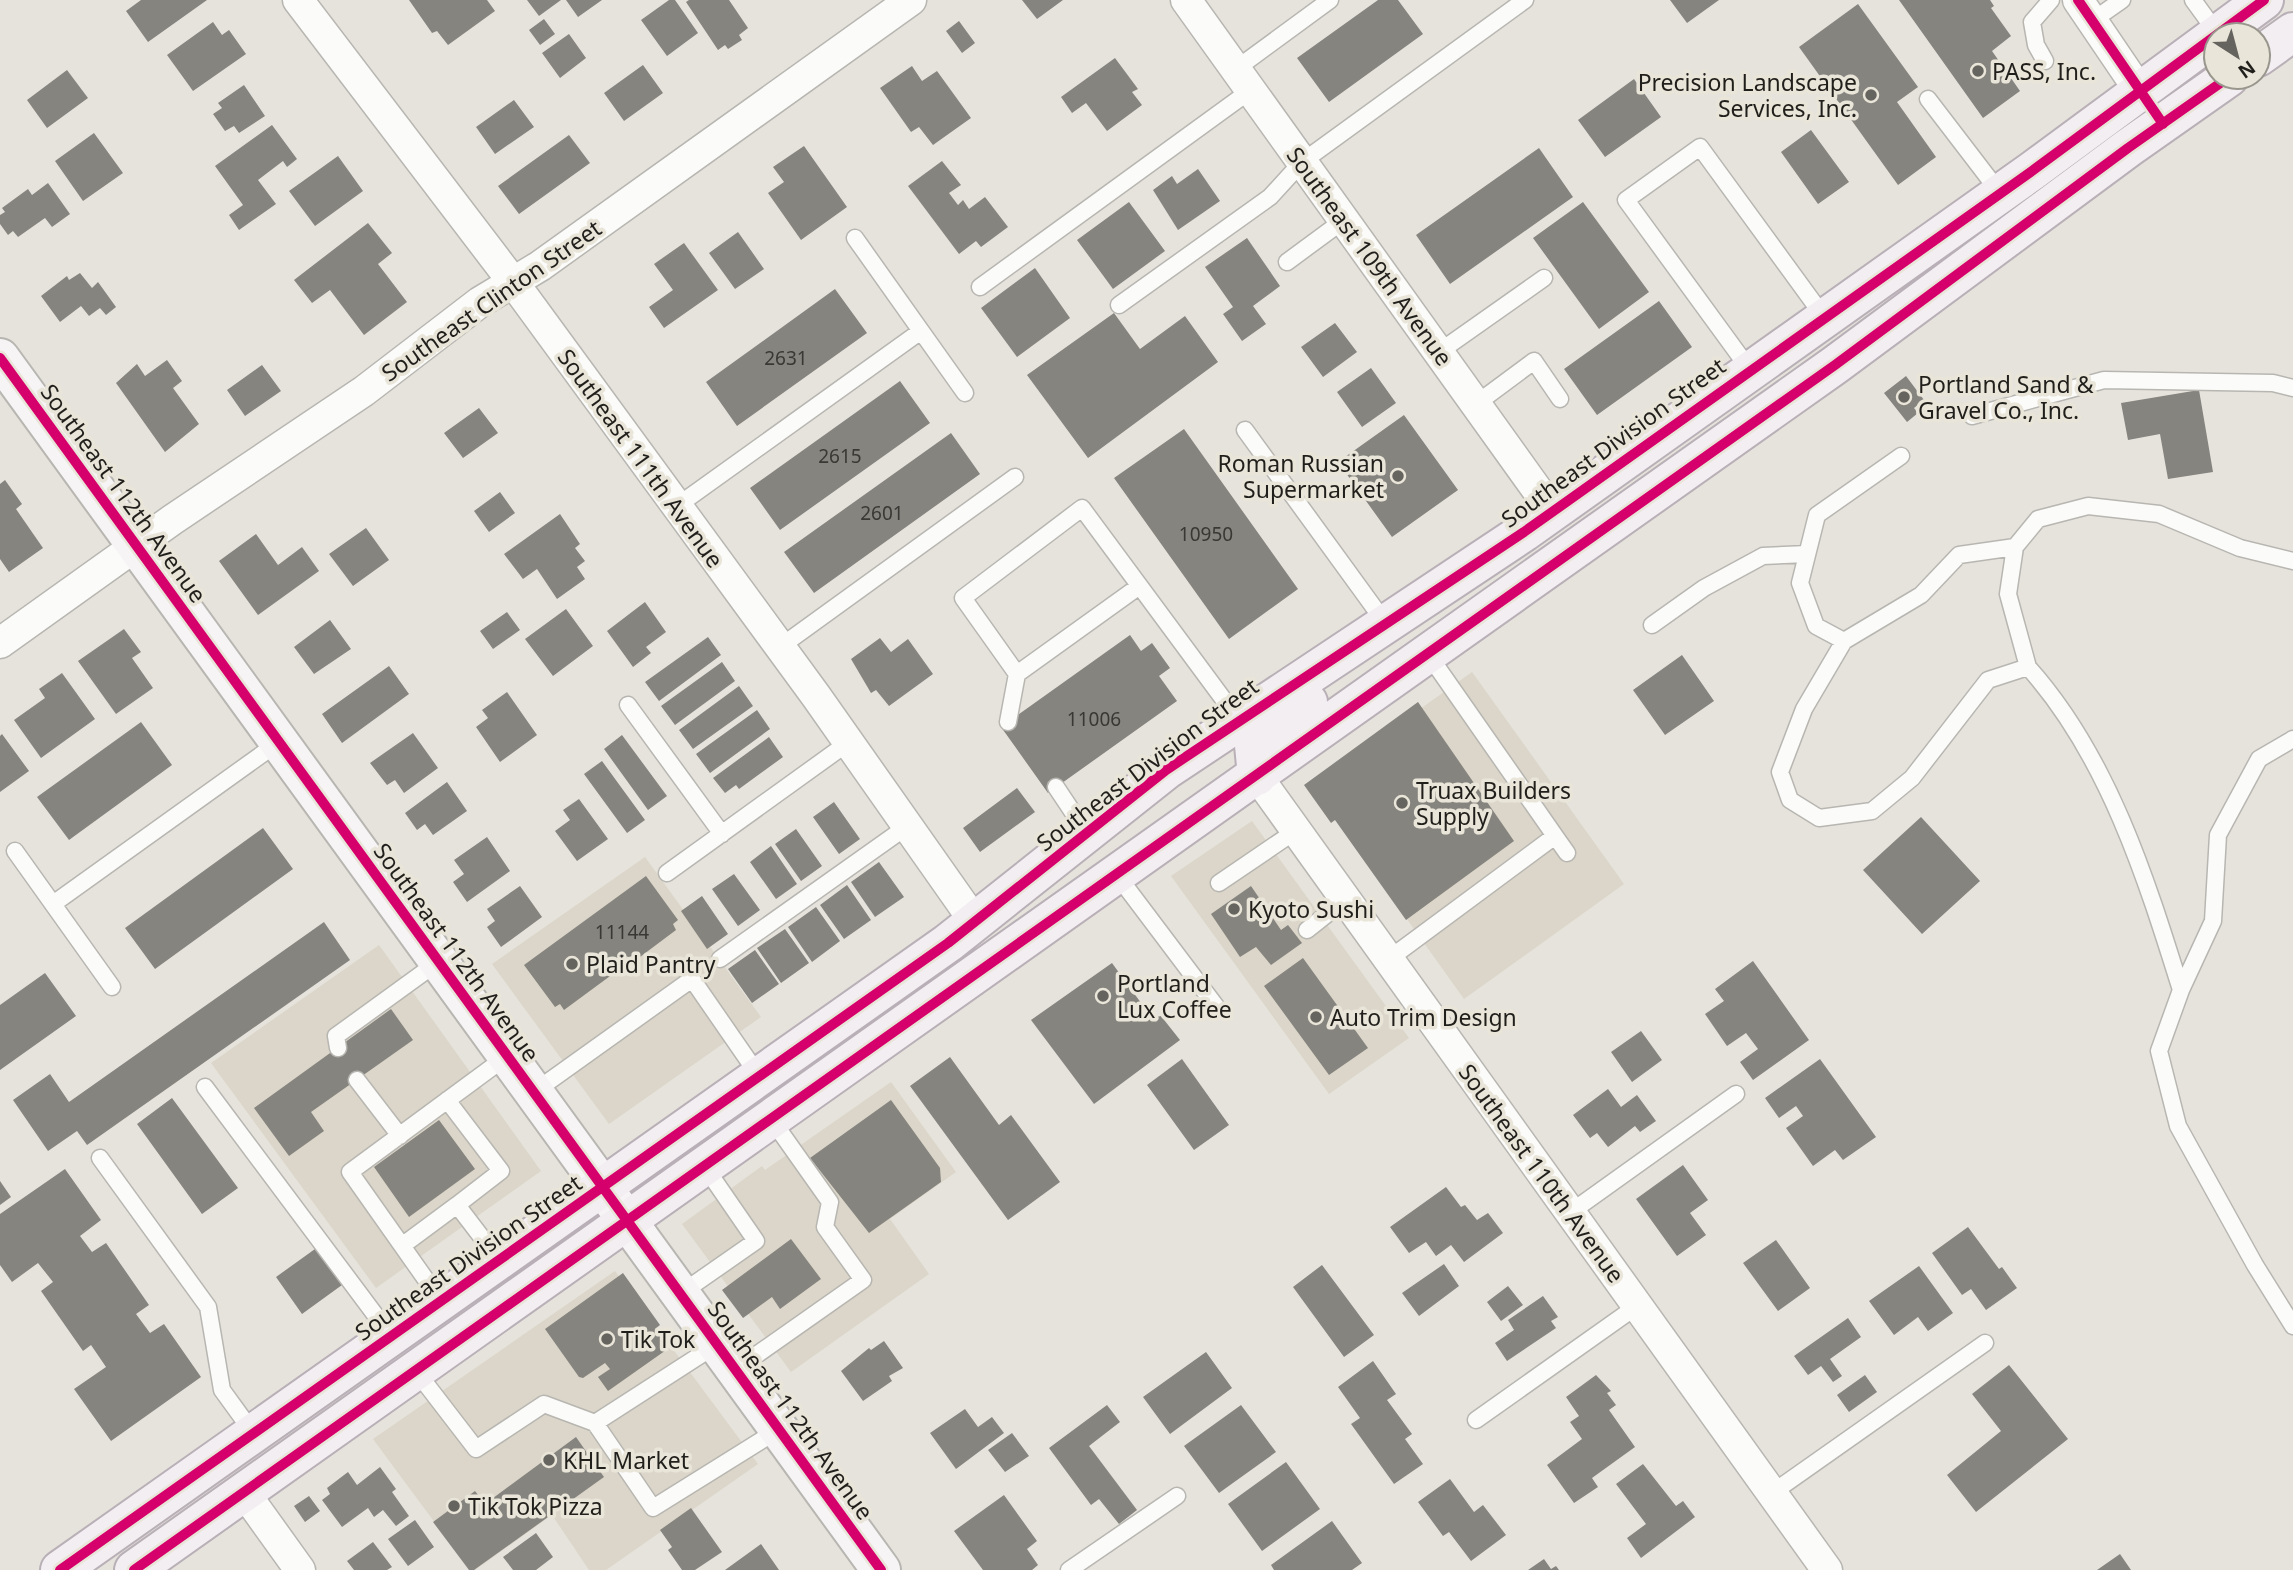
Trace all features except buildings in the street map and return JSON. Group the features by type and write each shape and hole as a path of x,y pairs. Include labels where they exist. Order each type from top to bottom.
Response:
{"main road":[{"name":"Southeast Division Street","path":"2234,21 2264,0"},
{"name":"Southeast Division Street","path":"60,1570 975,922 1086,832 1238,719 1553,512 2000,193 2202,44"},
{"path":"134,1570 1835,365 2128,148 2210,91"},
{"name":"Southeast 112th Avenue","path":"0,358 881,1570"},
{"path":"1535,577 1553,512"},
{"path":"1257,776 1254,745 1267,732 1377,651 1386,624"}],"street":[{"name":"Southeast 111th Avenue","path":"298,0 513,282 909,825 975,922"},
{"name":"Southeast Clinton Street","path":"0,643 136,546 364,391 409,354 540,266 911,0"},
{"name":"Southeast 109th Avenue","path":"1186,0 1553,512"},
{"path":"2085,10 2139,90"},
{"name":"Southeast 110th Avenue","path":"1257,776 1827,1570"},
{"path":"244,1492 300,1570"}],"lane":[{"path":"980,287 1243,80 1330,0"},
{"path":"1119,305 1270,197 1302,162 1525,0"},
{"path":"2045,61 2036,45 2032,22 2050,0"},
{"path":"2085,10 2122,0"},
{"path":"2193,0 2208,21"},
{"path":"1928,99 2000,193"},
{"path":"1750,370 1626,200 1700,147 1824,317"},
{"path":"1287,262 1344,220"},
{"path":"855,238 965,393"},
{"path":"1439,352 1544,278"},
{"path":"677,506 920,331"},
{"path":"1476,404 1534,360 1560,399"},
{"path":"1972,416 2104,380 2273,383 2293,388"},
{"path":"1245,430 1386,624"},
{"path":"1844,641 1816,626 1800,583 1816,515 1901,456"},
{"path":"780,647 1015,477"},
{"path":"2182,990 2144,872 2099,777 2053,696 2028,667 2008,594 2015,547 2038,519 2088,506 2159,514 2240,548 2293,561"},
{"path":"1017,674 963,598 1082,508 1238,719"},
{"path":"2015,547 1959,555 1921,596 1844,641 1804,709 1780,772 1790,800 1819,818 1872,811 1912,778 1988,680 2028,667"},
{"path":"1652,625 1704,587 1763,556 1807,554"},
{"path":"1008,722 1017,674 1138,587"},
{"path":"1428,654 1567,853"},
{"path":"628,705 722,834"},
{"path":"2293,739 2259,759 2218,835 2213,921 2182,990 2159,1051 2178,1126 2255,1265 2293,1326"},
{"path":"53,904 279,742"},
{"path":"667,873 849,742"},
{"path":"1056,788 1086,832"},
{"path":"720,959 909,825"},
{"path":"1219,883 1297,830"},
{"path":"1389,959 1555,836"},
{"path":"15,851 112,987"},
{"path":"1117,875 1218,1009"},
{"path":"1307,930 1346,899"},
{"path":"338,1048 336,1035 438,962"},
{"path":"533,1093 692,979 759,1076"},
{"path":"440,1301 350,1172 506,1056"},
{"path":"357,1080 400,1136"},
{"path":"205,1087 391,1336"},
{"path":"1571,1212 1736,1094"},
{"path":"403,1245 500,1171 447,1100"},
{"path":"594,1423 726,1357 863,1280 825,1227 830,1202 772,1120"},
{"path":"100,1158 208,1307 222,1390 254,1434"},
{"path":"680,1294 756,1241 705,1167"},
{"path":"457,1205 499,1260"},
{"path":"1476,1419 1637,1306"},
{"path":"1772,1493 1985,1343"},
{"path":"416,1371 476,1449 544,1404 594,1423 653,1508 778,1430"},
{"path":"1069,1570 1177,1496"}],"shaded area":[{"path":"1472,672 1624,884 1464,999 1312,786"},
{"path":"1252,821 1409,1038 1329,1094 1171,876"},
{"path":"645,857 761,1017 609,1124 492,964"},
{"path":"379,945 541,1171 376,1288 211,1063"},
{"path":"891,1082 956,1172 890,1219 929,1274 791,1372 682,1224 762,1166 765,1170"},
{"path":"615,1271 758,1464 606,1570 589,1570 552,1515 475,1570 470,1570 373,1439"}],"cycle path":[{"path":"2078,0 2163,124"},
{"path":"60,1570 948,943 1166,770 1524,532 2032,171 2264,0"},
{"path":"134,1570 1835,365 2209,91"},
{"path":"0,358 881,1570"}],"place":[{"name":"PASS, Inc.","path":"1978,71"},
{"name":"Precision Landscape Services, Inc.","path":"1871,95"},
{"name":"Portland Sand & Gravel Co., Inc.","path":"1904,397"},
{"name":"Roman Russian Supermarket","path":"1398,476"},
{"name":"Truax Builders Supply","path":"1402,803"},
{"name":"Kyoto Sushi","path":"1234,909"},
{"name":"Plaid Pantry","path":"572,964"},
{"name":"Portland Lux Coffee","path":"1103,996"},
{"name":"Auto Trim Design","path":"1316,1017"},
{"name":"Tik Tok","path":"607,1339"},
{"name":"KHL Market","path":"549,1460"},
{"name":"Tik Tok Pizza","path":"454,1506"}]}
